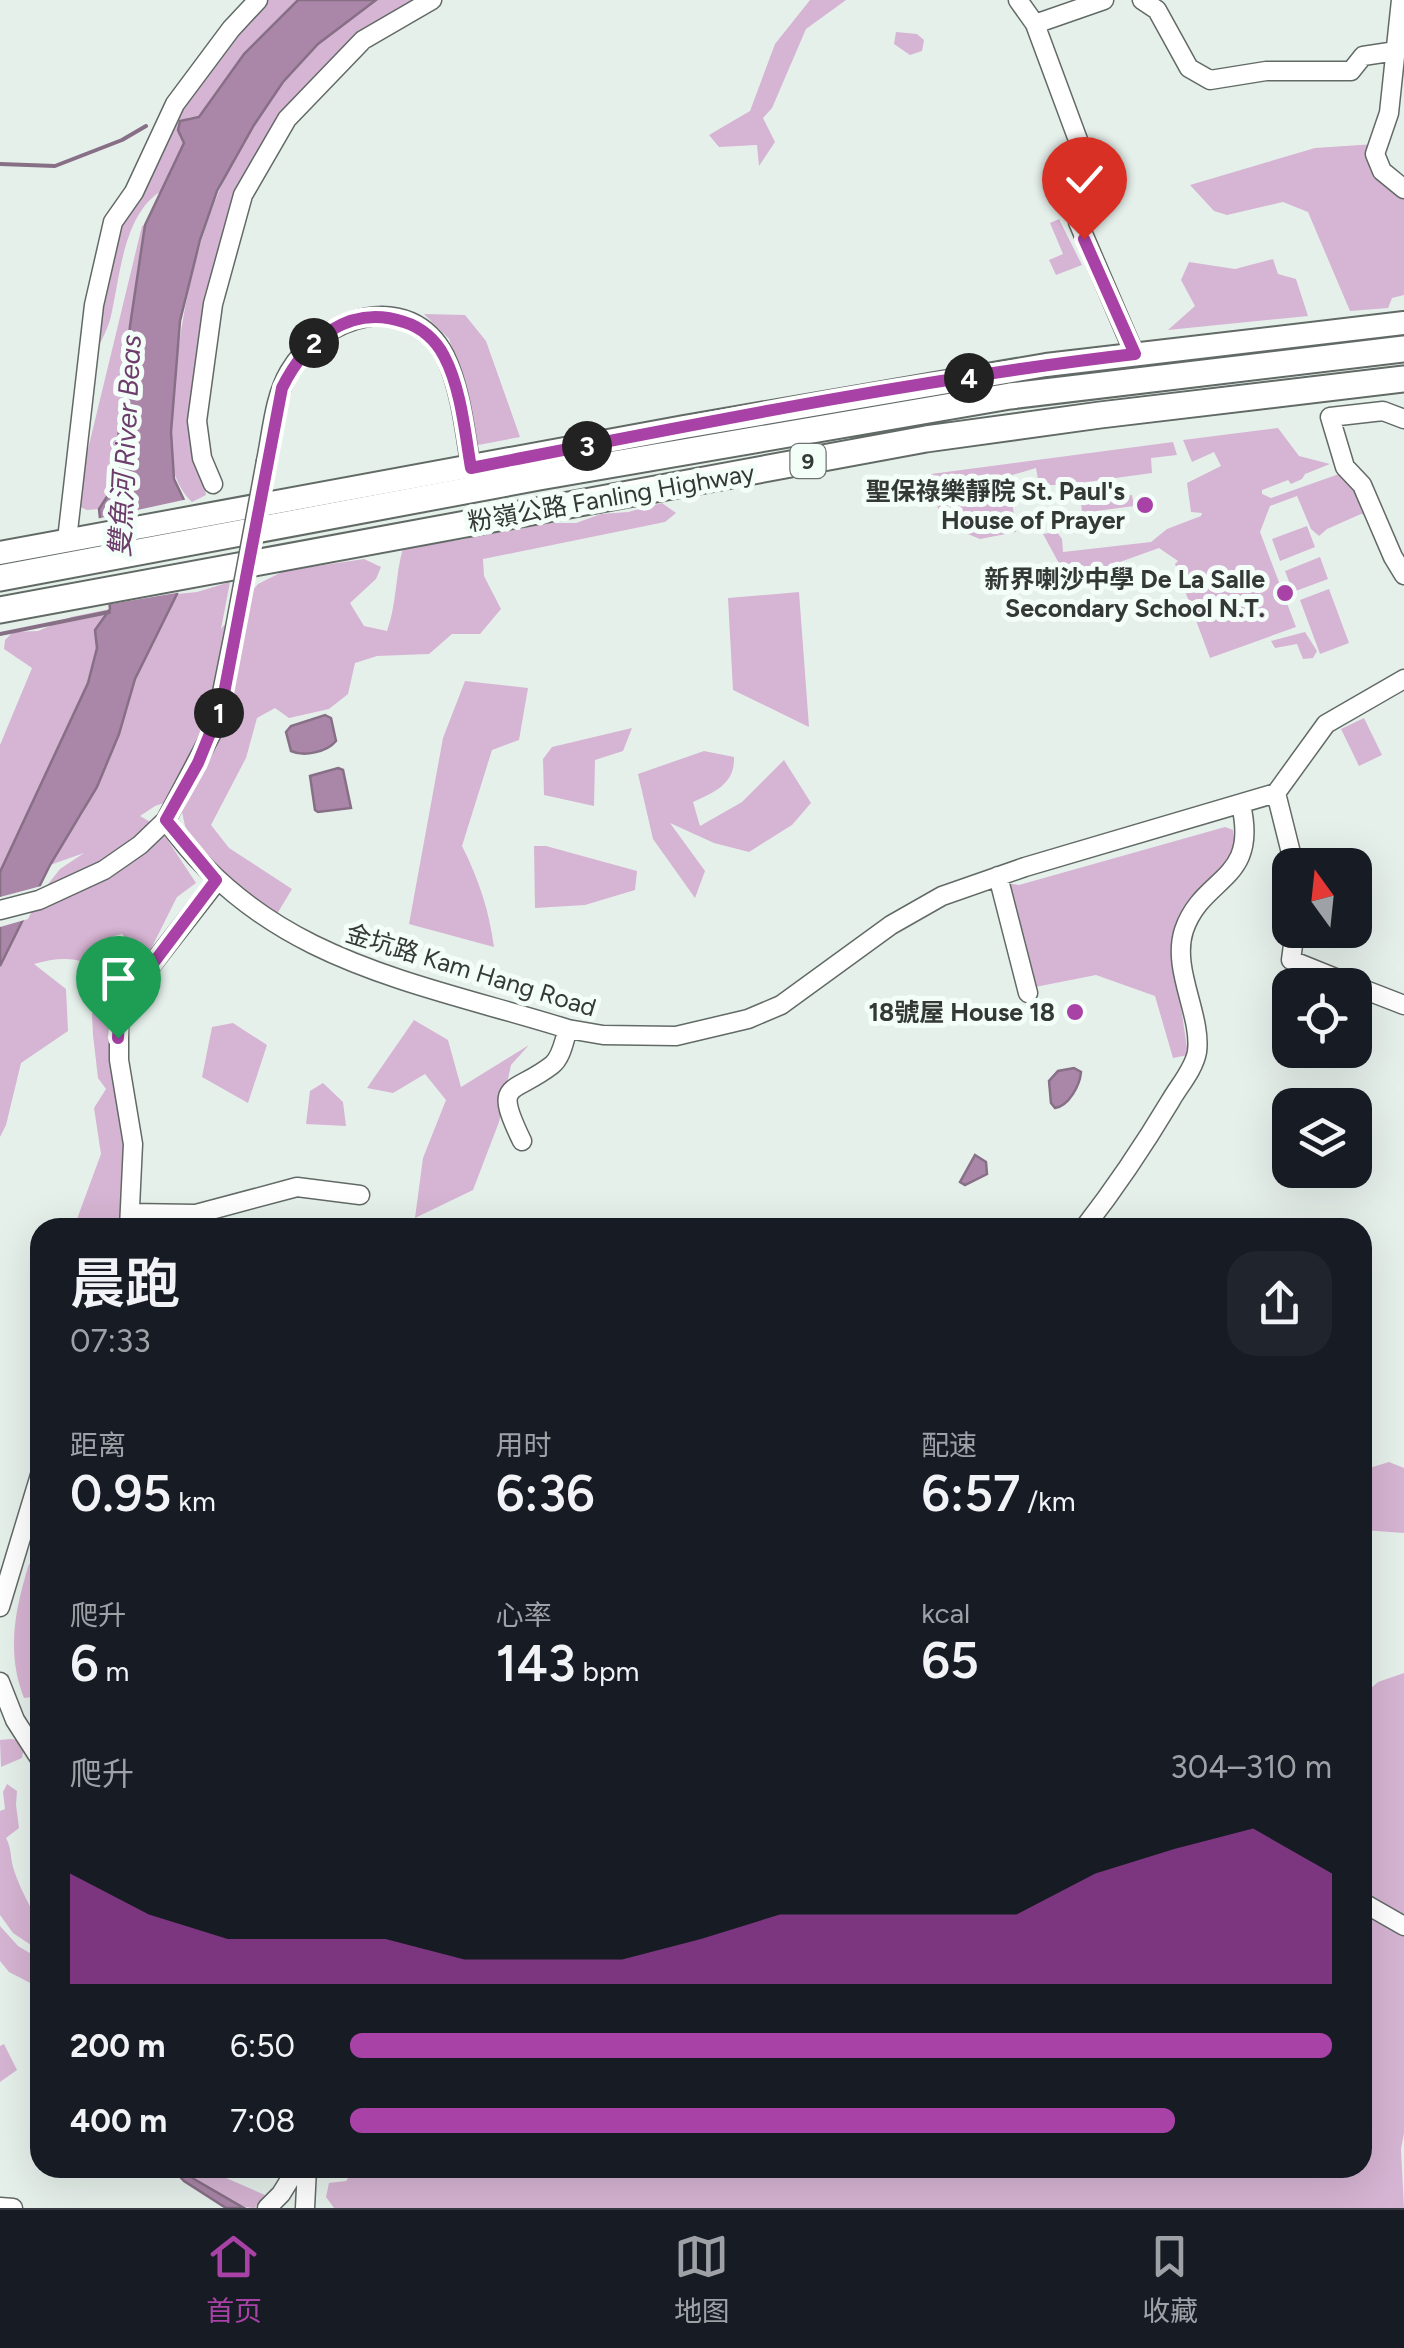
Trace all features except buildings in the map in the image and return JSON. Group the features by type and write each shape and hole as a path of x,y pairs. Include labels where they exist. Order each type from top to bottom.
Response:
{"highway":[{"name":"粉嶺公路 Fanling Highway","path":"0,578 86,562 213,526 539,478 1010,396 1404,349"},
{"name":"粉嶺公路 Fanling Highway","path":"0,610 926,439 1404,379"}],"main road":[{"path":"0,553 95,534 213,526 471,468 1046,365 1404,323"}],"street":[{"path":"71,540 68,530 94,304 113,222 134,192 176,104 258,0"},
{"path":"213,484 202,458 197,421 213,304 243,196 286,119 363,40 432,0"},
{"path":"1018,0 1035,24 1078,140 1078,222 1135,354"},
{"path":"1035,24 1104,0"},
{"path":"1142,0 1156,10 1189,68 1210,80 1266,71 1351,71 1362,56 1396,51"},
{"path":"1401,0 1388,113 1375,154 1382,171 1404,189"},
{"path":"0,910 67,890 104,870 140,846 166,820 215,727 282,388 301,356 340,324 382,316 413,324 444,354 452,373 471,468"},
{"path":"1404,418 1383,411 1330,417 1345,467 1362,486 1404,575"},
{"path":"1290,848 1276,793 1326,724 1404,679"},
{"name":"金坑路 Kam Hang Road","path":"166,820 216,880 262,918 328,954 568,1028 640,1038 712,1030 782,1006 890,925 942,896 1276,793"},
{"path":"1092,1218 1124,1176 1197,1052 1181,940 1192,913 1229,876 1241,855 1246,829 1241,805"},
{"path":"998,876 1028,993"},
{"path":"130,1218 133,1144 119,1060 119,1021 130,994 216,880"},
{"path":"1293,948 1291,960 1311,968"},
{"path":"1372,993 1404,1006"},
{"path":"522,1141 507,1105 509,1092 552,1065 568,1028"},
{"path":"152,1218 196,1214 298,1187 360,1195"},
{"path":"0,1607 30,1508"},
{"path":"0,1682 3,1703 30,1743"},
{"path":"1372,1908 1404,1926"},
{"path":"267,2208 291,2178"},
{"path":"305,2208 306,2178"},
{"path":"0,2207 13,2208"}],"shaded area":[{"path":"265,0 298,0 244,54 199,117 188,118 178,130 184,143 163,190 149,201 131,231 110,320 93,357 117,226 191,92"},
{"path":"376,0 424,0 357,38 234,202 193,419 206,495 192,502 173,466 171,423 180,337 207,225 228,172 255,122 288,76 328,35"},
{"path":"810,0 846,0 806,29 772,108 763,118 775,142 759,166 757,145 719,147 709,135 750,111 775,44"},
{"path":"896,32 917,34 924,40 922,51 910,55 894,44"},
{"path":"1375,144 1382,161 1404,181 1404,295 1392,298 1388,308 1350,311 1308,212 1283,202 1227,215 1214,211 1190,185 1315,148"},
{"path":"1059,219 1082,265 1056,275 1049,260 1063,254 1050,223"},
{"path":"145,225 130,326 118,467 112,489 99,509 87,510 78,506 82,474"},
{"path":"1273,259 1278,274 1296,279 1308,316 1168,330 1195,306 1181,280 1189,262 1235,269"},
{"path":"424,314 465,315 486,341 520,437 473,446 461,374 449,339"},
{"path":"1278,428 1299,456 1330,464 1291,484 1288,480 1262,490 1262,494 1271,498 1342,473 1368,508 1366,515 1327,529 1319,536 1311,529 1297,496 1270,506 1260,532 1296,627 1210,658 1175,564 1178,561 1159,548 1064,582 1061,567 1043,534 1057,532 1063,552 1151,542 1167,529 1201,516 1202,513 1191,512 1187,483 1221,466 1214,452 1192,462 1183,440"},
{"path":"1173,442 1177,455 1151,458 1152,473 1065,485 1039,485 1036,468 1009,476 1016,532 980,539 941,523 931,474"},
{"path":"1132,495 1134,506 1082,513 1081,501"},
{"path":"662,503 676,513 665,522 483,559 484,576 501,609 480,634 452,634 429,654 377,656 355,663 348,694 329,709 289,718 275,708 257,718 246,758 211,825 229,848 292,889 274,919 197,851 185,826 179,798 140,816 159,827 196,883 177,897 149,953 132,947 122,934 103,939 106,955 117,956 139,968 112,1016 109,1048 129,1160 119,1218 77,1218 101,1154 94,1108 106,1089 98,1078 92,1014 100,996 101,970 68,959 34,964 66,989 68,1031 21,1063 0,1137 0,966 26,912 60,869 84,853 50,865 83,813 110,759 135,679 177,594 230,582 221,629 258,584 284,571 364,559 381,567 376,579 350,603 364,626 387,631 403,548 466,539 498,527 519,530 534,523 576,523 601,514"},
{"path":"1307,526 1315,547 1280,561 1272,539"},
{"path":"1320,557 1328,579 1293,592 1285,571"},
{"path":"1329,589 1349,643 1320,654 1300,600"},
{"path":"799,592 809,727 733,690 728,598"},
{"path":"110,609 95,630 97,648 88,683 0,872 0,745 32,668 4,649 5,640 13,632 38,631 71,617"},
{"path":"1305,632 1317,651 1313,658 1303,659 1297,644 1275,648 1271,641"},
{"path":"465,681 528,688 519,740 492,750 462,846 482,895 494,947 409,924 443,738"},
{"path":"1364,718 1382,755 1359,766 1341,729"},
{"path":"632,728 623,751 595,760 594,806 544,795 543,759 552,747"},
{"path":"704,751 734,757 727,780 693,802 700,826 742,802 784,760 811,803 792,825 749,852 714,843 670,823 705,871 695,898 653,839 638,774"},
{"path":"1225,827 1233,830 1236,853 1180,922 1172,945 1188,1055 1173,1058 1155,996 1096,975 1030,988 1005,883 1019,885"},
{"path":"534,846 637,871 635,890 585,905 535,908"},
{"path":"414,1020 448,1040 461,1087 529,1045 511,1065 499,1122 473,1190 415,1218 423,1158 446,1100 425,1074 393,1093 367,1088"},
{"path":"233,1023 267,1045 248,1103 202,1077 212,1027"},
{"path":"323,1083 343,1102 346,1126 306,1124 310,1091"},
{"path":"1389,1462 1404,1468 1404,1533 1372,1531 1372,1467"},
{"path":"30,1564 30,1697 24,1698 14,1647 20,1597"},
{"path":"1404,1673 1404,2208 334,2208 326,2197 329,2183 348,2178 1372,2178 1372,1918 1385,1924 1372,1906 1372,1687"},
{"path":"0,1740 25,1741 22,1758 1,1767"},
{"path":"7,1784 17,1791 19,1828 6,1838 18,1882 30,1906 30,1944 13,1933 0,1915 3,1792"},
{"path":"0,1926 30,1953 30,1983 9,1972 0,1961"},
{"path":"4,2044 17,2070 0,2082 0,2046"},
{"path":"194,2178 226,2178 265,2195 255,2208 246,2207"}],"water":[{"name":"雙魚河 River Beas","path":"298,0 376,0 318,44 283,82 217,191 180,321 171,432 174,479 184,500 177,594 135,679 119,734 97,787 50,865 0,966 0,872 88,683 97,648 95,630 110,609 99,509 112,489 118,467 130,326 145,225 184,143 178,130 180,121 199,117 244,54"},
{"path":"325,715 331,718 336,741 315,752 291,751 286,732 291,726"},
{"path":"343,770 351,808 318,812 310,776"},
{"path":"1074,1068 1081,1072 1076,1089 1065,1103 1055,1108 1049,1081 1058,1071"},
{"path":"975,1155 986,1162 987,1174 965,1185 960,1182"},
{"path":"181,2178 193,2178 244,2208 226,2208"}],"pier":[{"path":"188,499 182,592 105,605 96,519"},
{"path":"45,885 28,919 0,927 0,897"}],"waterway":[{"path":"0,164 55,166 122,140 146,126"},
{"path":"0,634 109,612"}],"place":[{"name":"聖保祿樂靜院 St. Paul's House of Prayer","path":"1145,505"},
{"name":"新界喇沙中學 De La Salle Secondary School N.T.","path":"1285,593"},
{"name":"18號屋 House 18","path":"1075,1012"}],"route":[{"path":"118,1038 119,1021 130,994 216,880 166,820 198,763 222,704 282,388 301,356 324,334 352,320 382,316 413,324 432,339 452,373 471,468 684,427 1046,365 1135,354 1084,239"}]}
